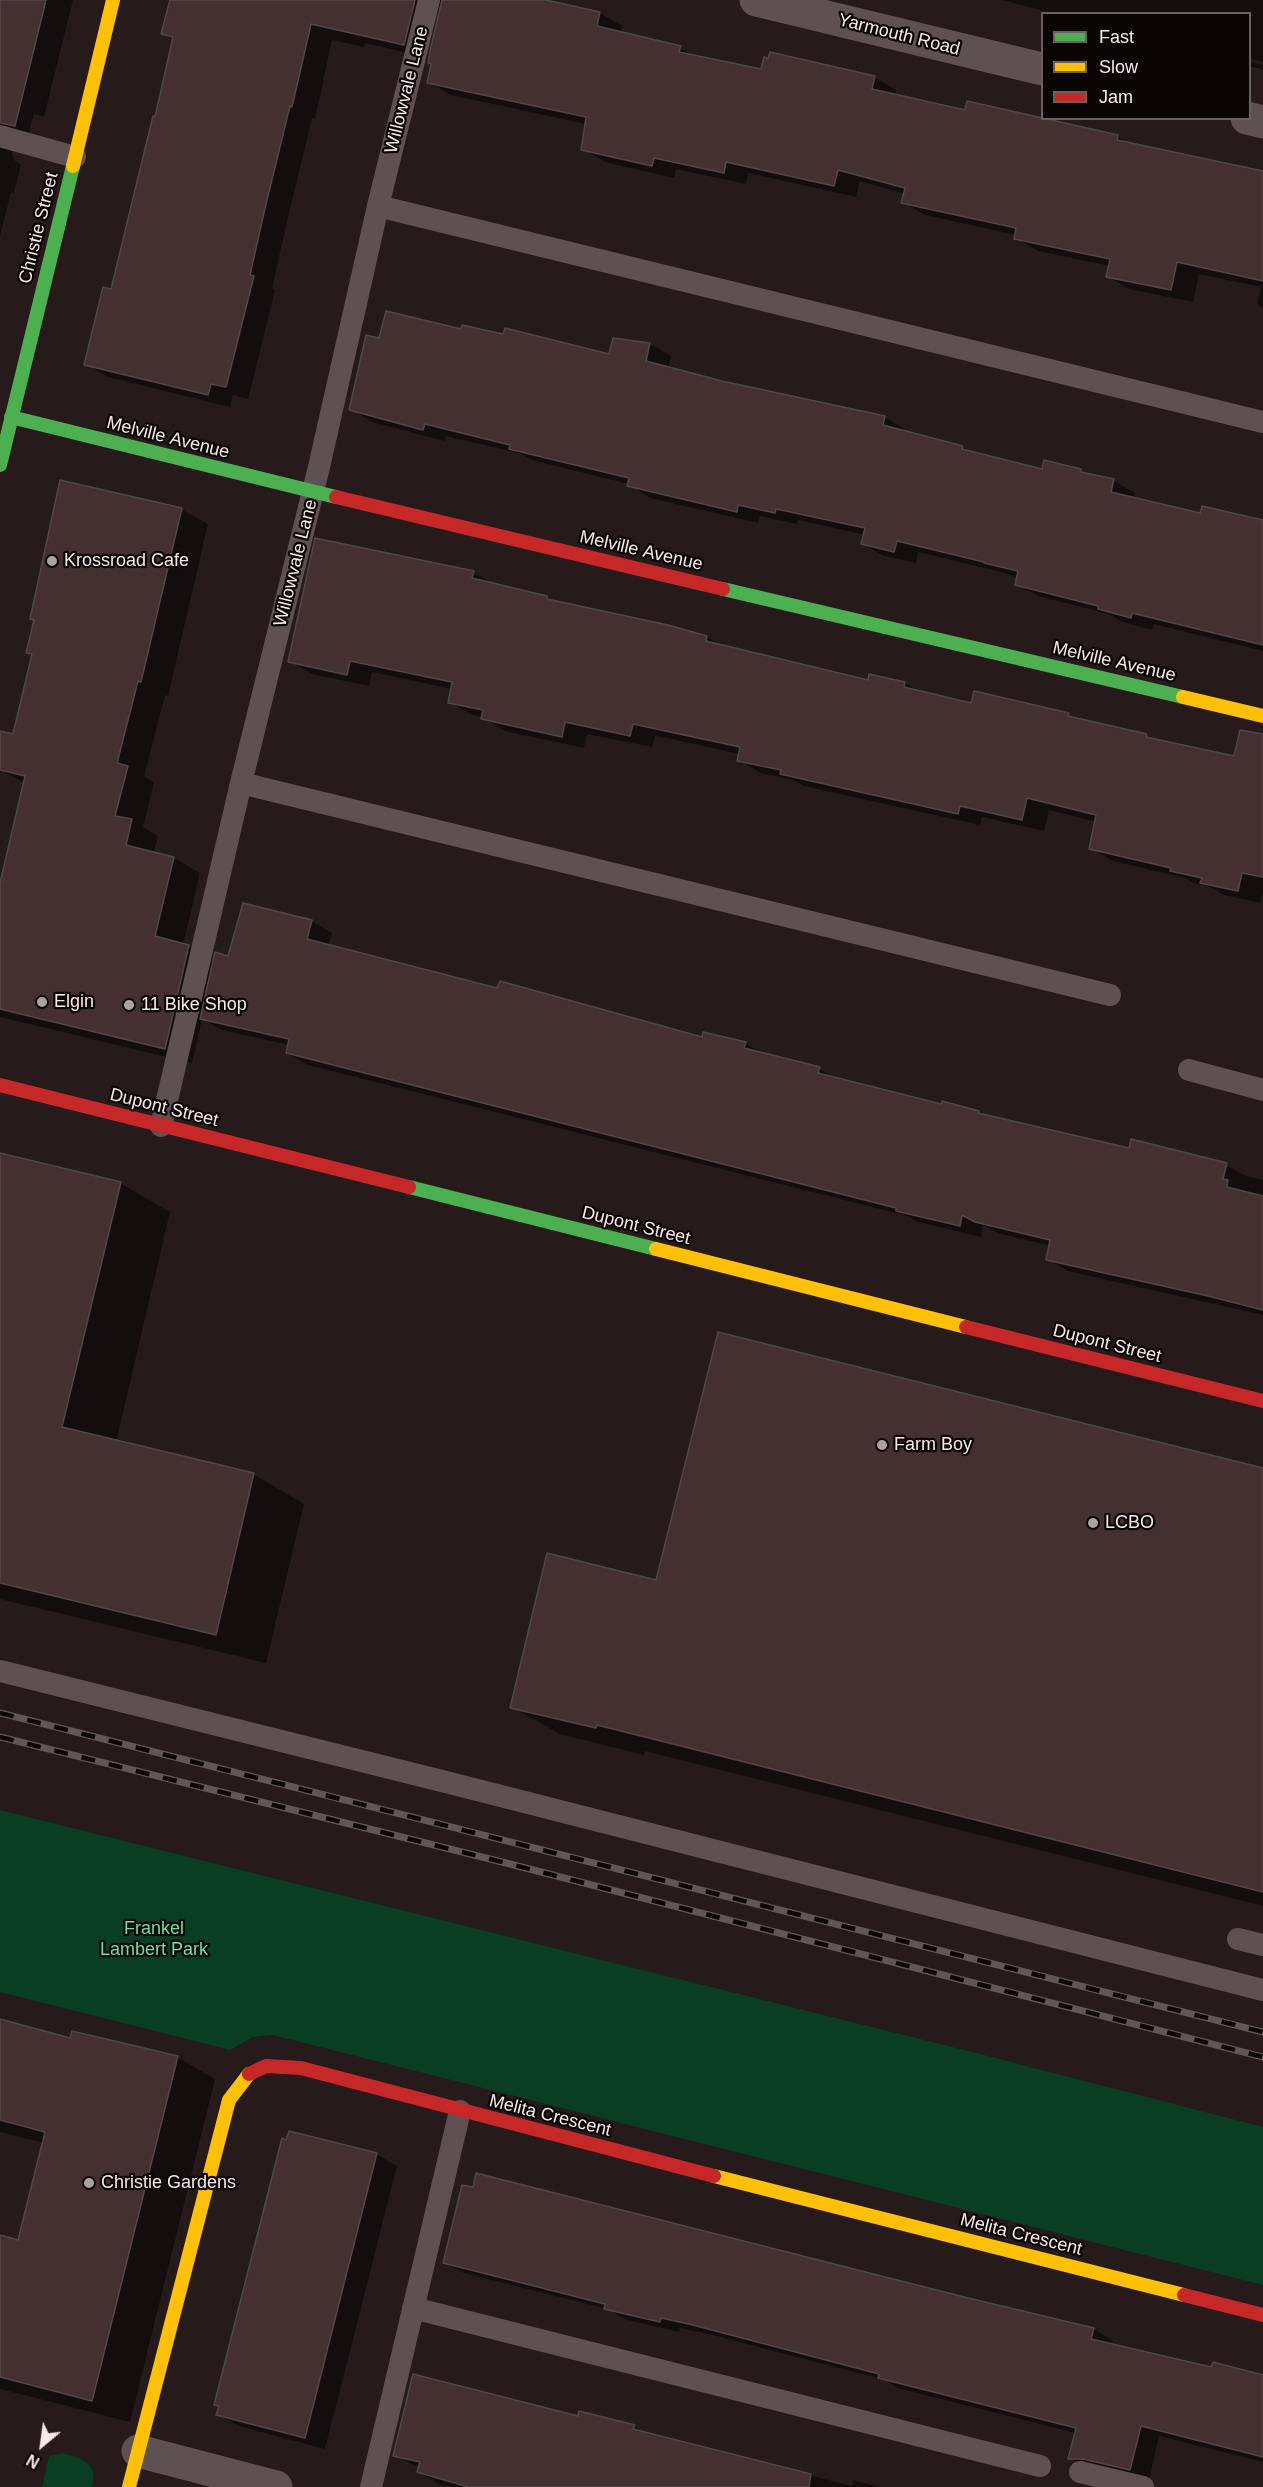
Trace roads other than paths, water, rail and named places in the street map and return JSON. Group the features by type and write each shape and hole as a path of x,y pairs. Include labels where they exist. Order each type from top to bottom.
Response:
{"street":[{"name":"Christie Street","path":"0,465 114,0"},
{"name":"Yarmouth Road","path":"756,0 1041,69"},
{"name":"Melville Avenue","path":"11,417 313,492 1263,716"},
{"name":"Dupont Street","path":"0,1085 1263,1401"},
{"name":"Melita Crescent","path":"129,2487 229,2100 241,2081 256,2068 273,2064 301,2068 460,2111 1263,2315"},
{"path":"138,2451 276,2487"}],"lane":[{"name":"Willowvale Lane","path":"161,1126 241,783 313,492 378,206 429,0"},
{"path":"0,136 75,157"},
{"path":"378,206 1263,422"},
{"path":"241,783 1110,995"},
{"path":"1189,1070 1263,1090"},
{"path":"0,1671 1263,1990"},
{"path":"1238,1939 1263,1945"},
{"path":"370,2487 460,2111"},
{"path":"413,2308 1040,2466"},
{"path":"1080,2472 1143,2487"}],"railway":[{"path":"0,1713 1263,2032"},
{"path":"0,1737 506,1863 1263,2057"}],"place":[{"name":"Krossroad Cafe","path":"52,561"},
{"name":"Elgin","path":"42,1002"},
{"name":"11 Bike Shop","path":"129,1005"},
{"name":"Farm Boy","path":"882,1445"},
{"name":"LCBO","path":"1093,1523"},
{"name":"Christie Gardens","path":"89,2183"}],"park label":[{"name":"Frankel Lambert Park","path":"154,1939"}]}
